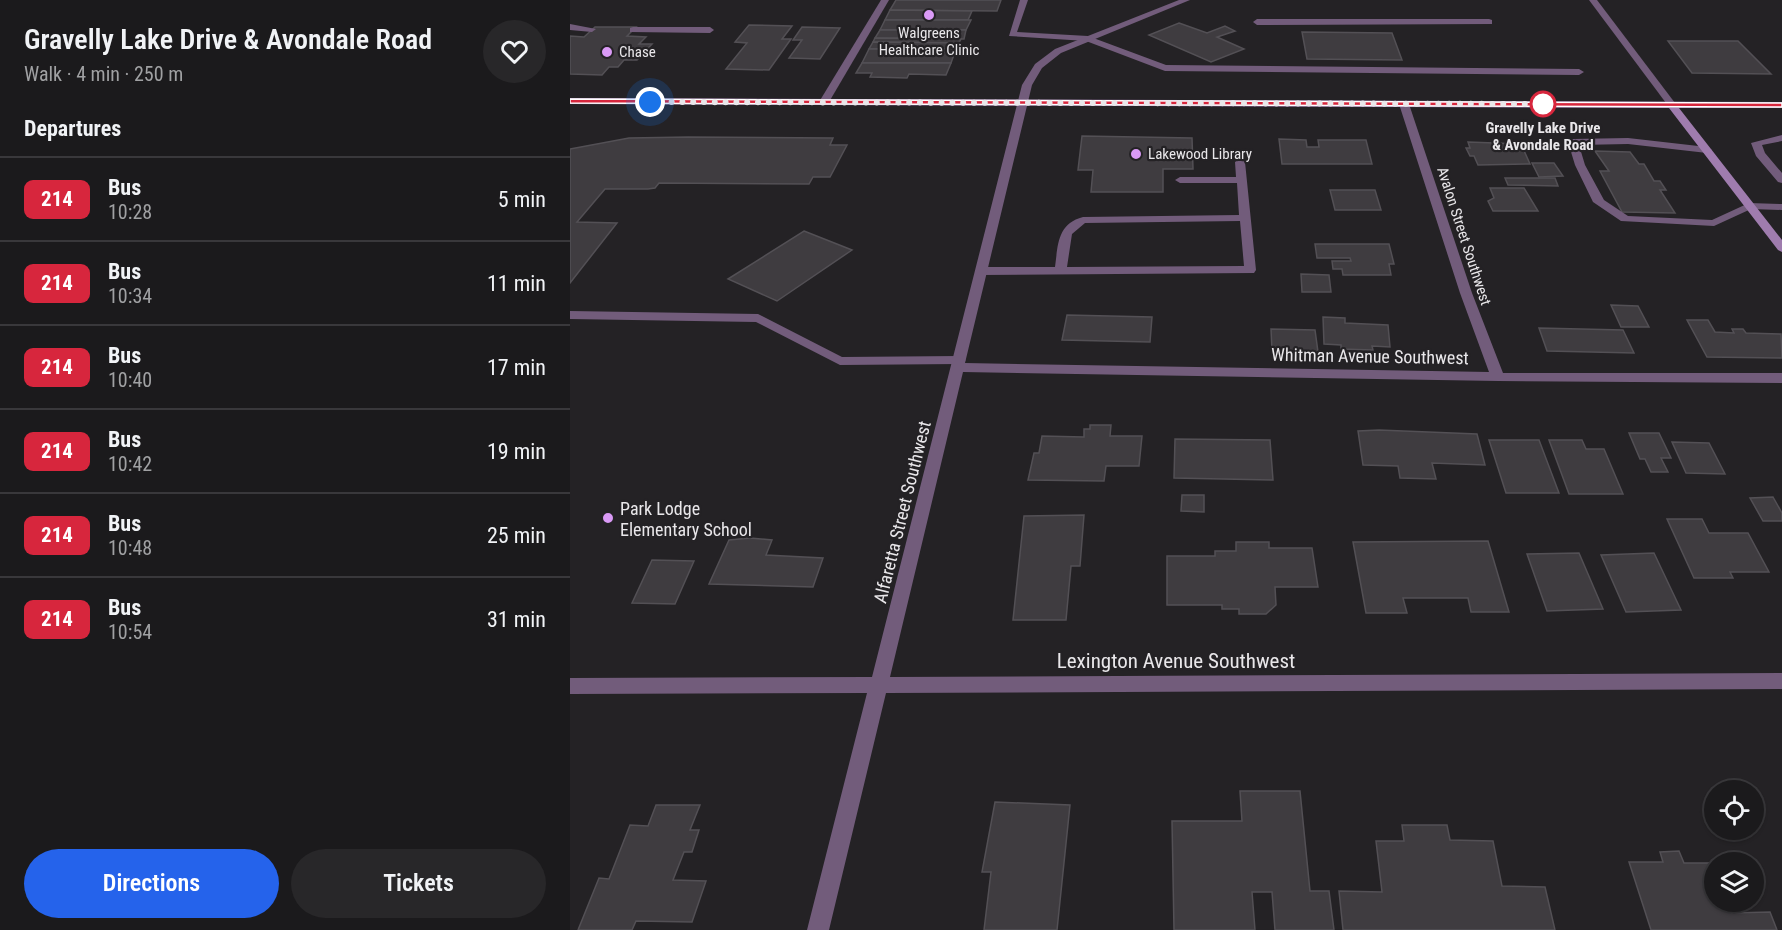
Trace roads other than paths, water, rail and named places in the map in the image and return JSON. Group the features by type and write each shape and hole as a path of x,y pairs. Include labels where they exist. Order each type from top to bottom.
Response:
{"main road":[{"path":"570,102 1782,105"},
{"path":"1672,105 1749,206 1777,236 1782,248"}],"street":[{"path":"824,102 885,0"},
{"path":"1024,0 1012,34 1057,35 1088,39 1165,68 1261,71 1579,72"},
{"name":"Alfaretta Street Southwest","path":"818,930 1027,85 1038,66 1058,51 1186,0"},
{"path":"1593,0 1672,105"},
{"path":"1257,22 1489,22"},
{"path":"570,27 592,29"},
{"path":"633,30 710,30"},
{"name":"Avalon Street Southwest","path":"1404,104 1466,293 1498,377"},
{"path":"1782,138 1756,142 1760,154 1782,180"},
{"path":"1707,150 1628,141 1573,142 1580,165 1599,202 1624,219 1714,223 1749,206 1782,207"},
{"path":"981,271 1250,270 1240,162"},
{"path":"1180,180 1241,180"},
{"path":"1061,270 1065,232 1068,226 1083,219 1245,219"},
{"name":"Whitman Avenue Southwest","path":"570,315 758,318 840,361 1498,377 1782,378"},
{"name":"Lexington Avenue Southwest","path":"570,686 1782,681"}],"place":[{"name":"Walgreens Healthcare Clinic","path":"929,15"},
{"name":"Chase","path":"607,52"},
{"name":"Gravelly Lake Drive & Avondale Road","path":"1543,104"},
{"name":"Lakewood Library","path":"1136,154"},
{"name":"Park Lodge Elementary School","path":"608,518"}]}
